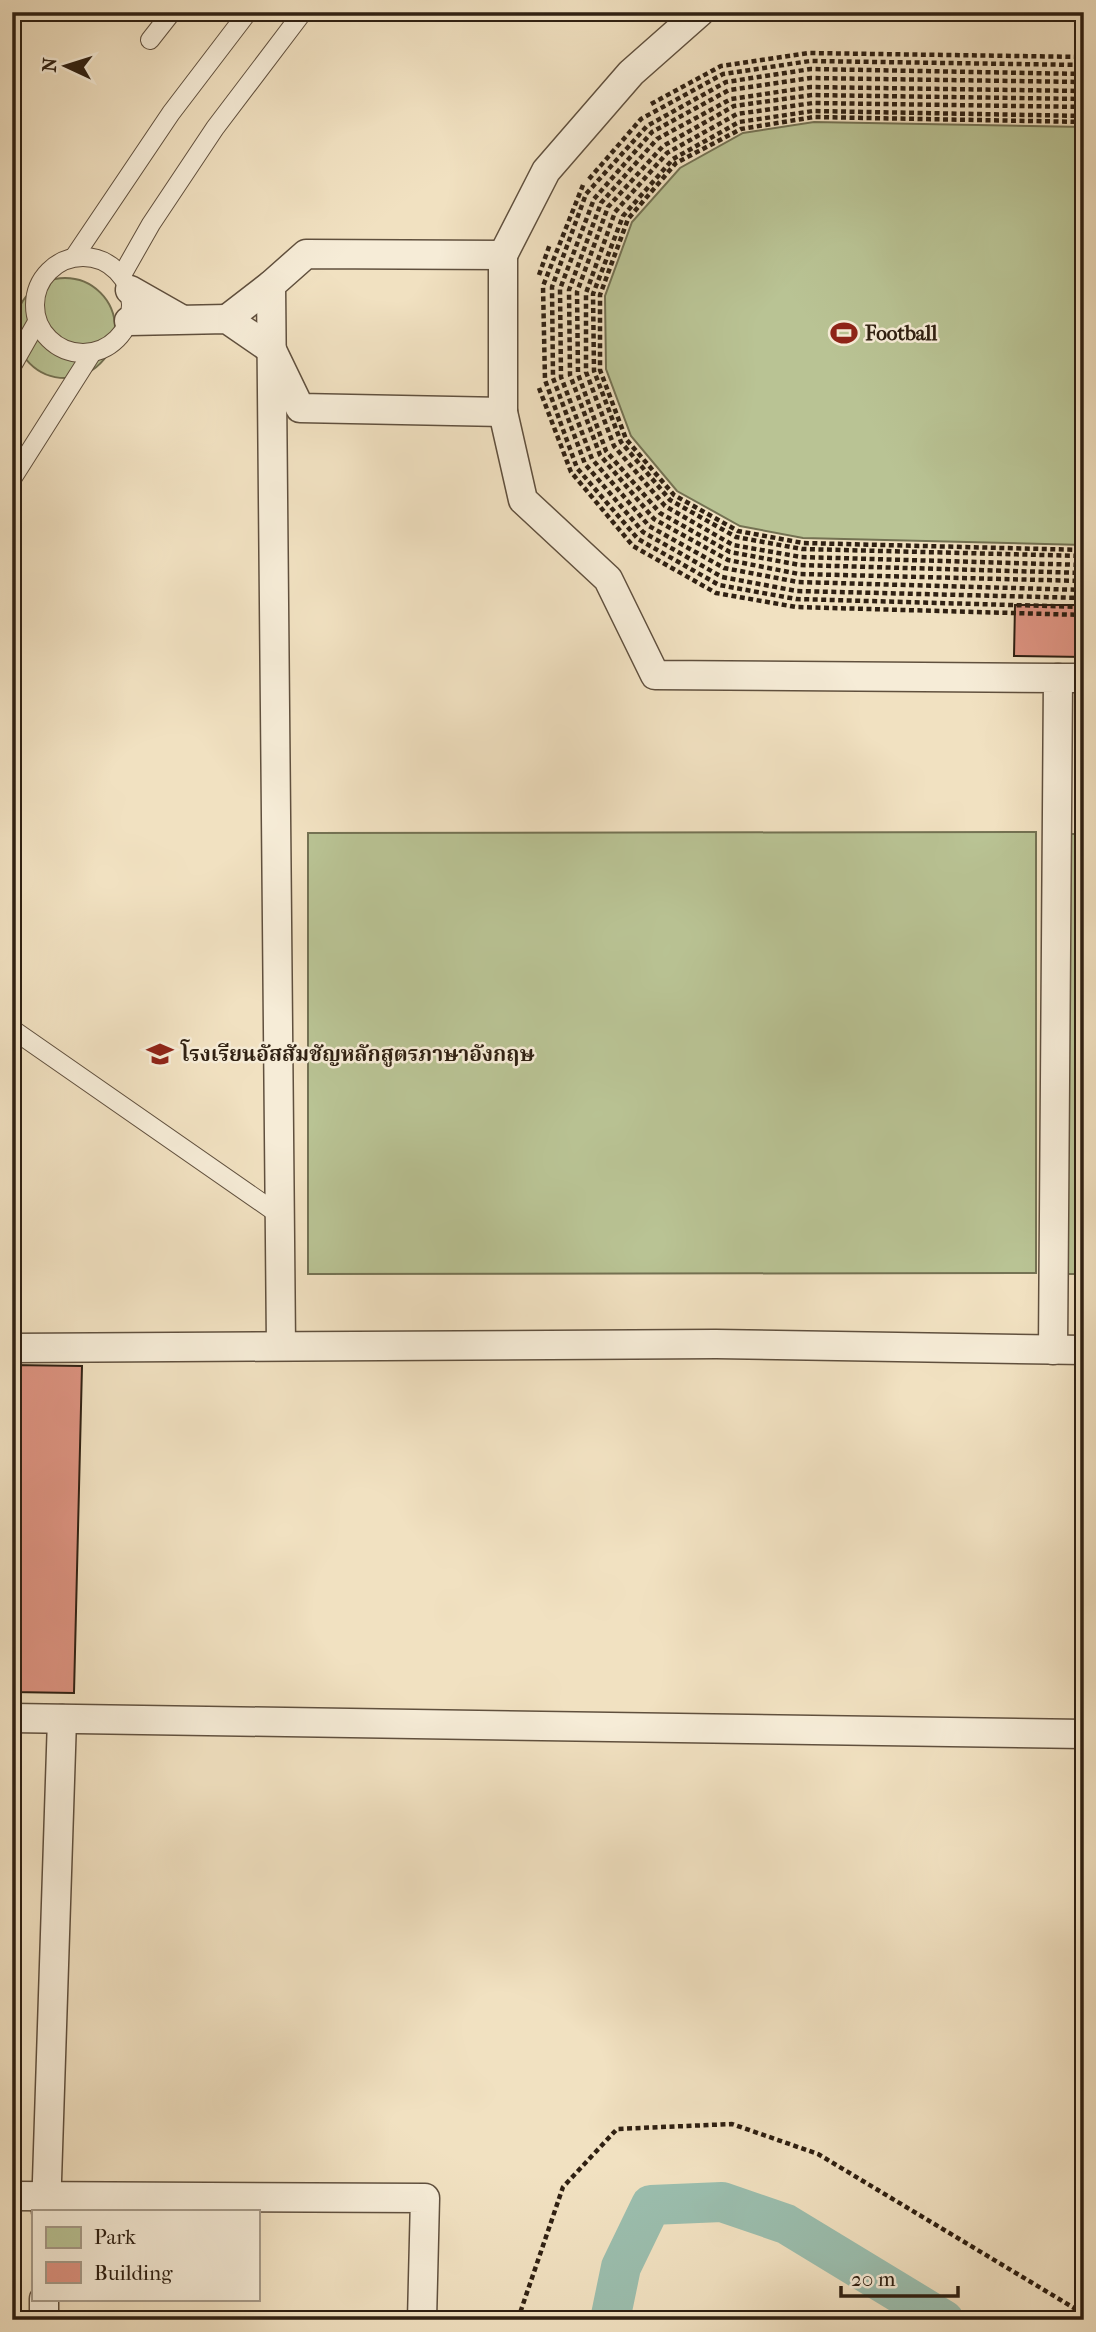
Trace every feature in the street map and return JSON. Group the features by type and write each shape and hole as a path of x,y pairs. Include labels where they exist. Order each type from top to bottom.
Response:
{"street":[{"path":"700,12 631,73 546,171 503,255 503,412 523,500 608,579 656,675 1071,678 1053,1350"},
{"path":"227,319 306,254 503,255"},
{"path":"126,282 181,319"},
{"path":"271,285 281,1346"},
{"path":"129,321 227,319 272,350 300,408 503,412"},
{"path":"12,1348 716,1344 1084,1350"},
{"path":"12,1718 1084,1734"},
{"path":"46,2203 62,1719"},
{"path":"12,2196 46,2203 425,2198 422,2320"},
{"path":"44,2300 44,2320"}],"lane":[{"path":"150,40 172,12"},
{"path":"74,257 171,113 248,12"},
{"path":"126,282 151,223 215,128 303,12"},
{"path":"74,257 93,257 109,263 126,282 132,304 129,321 121,336 108,347 92,353 75,353 60,348 46,337 37,322 34,305 37,288 45,274 58,263 74,257"},
{"path":"12,366 37,322"},
{"path":"12,479 92,353"},
{"path":"12,1029 278,1214"}],"path":[{"path":"648,106 721,66 809,53 1084,57"},
{"path":"1084,65 810,61 723,74 641,119 579,190 543,286 545,380 577,468 638,539 719,585 796,599 1084,607"},
{"path":"1084,74 811,69 726,82 647,126 586,194 552,287 553,378 580,452 585,464 643,532 722,576 797,591 1084,598"},
{"path":"1084,82 811,78 729,90 652,132 594,199 560,289 561,377 592,459 649,526 724,568 798,582 1084,590"},
{"path":"1084,91 811,87 731,99 657,139 601,203 569,290 569,375 600,454 654,519 728,561 799,574 1084,581"},
{"path":"1084,99 812,95 734,107 663,146 608,207 577,292 578,374 606,451 660,513 718,546 730,552 800,565 1084,573"},
{"path":"1084,107 813,103 737,114 667,153 615,212 586,293 586,372 614,446 665,506 733,545 801,557 1084,565"},
{"path":"1084,116 813,111 739,122 673,159 623,216 593,294 594,370 621,442 670,500 736,537 802,549 1084,556"},
{"path":"1084,122 814,117 741,128 676,163 628,219 600,295 600,370 626,439 674,495 738,531 803,543 1084,550"},
{"path":"535,285 553,235"},
{"path":"537,382 570,472 633,546 716,593 796,607 1084,615"},
{"path":"521,2320 520,2314 563,2187 617,2129 732,2124 818,2154 1084,2314"}],"green space":[{"name":"Football","path":"814,122 1084,127 1084,545 803,538 740,526 677,491 631,436 606,369 605,296 632,222 680,168 743,133"},
{"path":"65,278 84,282 100,293 111,309 115,328 111,347 100,363 84,374 65,378 46,374 30,363 19,347 15,328 19,309 30,293 46,282"},
{"path":"1036,832 1036,1273 308,1274 308,833"},
{"path":"1067,834 1084,834 1084,1274 1064,1274"}],"building":[{"path":"1015,605 1084,605 1084,657 1014,656"},
{"path":"12,1365 82,1366 74,1693 12,1692"}],"waterway":[{"path":"610,2320 621,2267 651,2205 722,2202 786,2224 944,2320"}],"place":[{"name":"Football","path":"844,333"},
{"name":"โรงเรียนอัสสัมชัญหลักสูตรภาษาอังกฤษ","path":"160,1054"}]}
